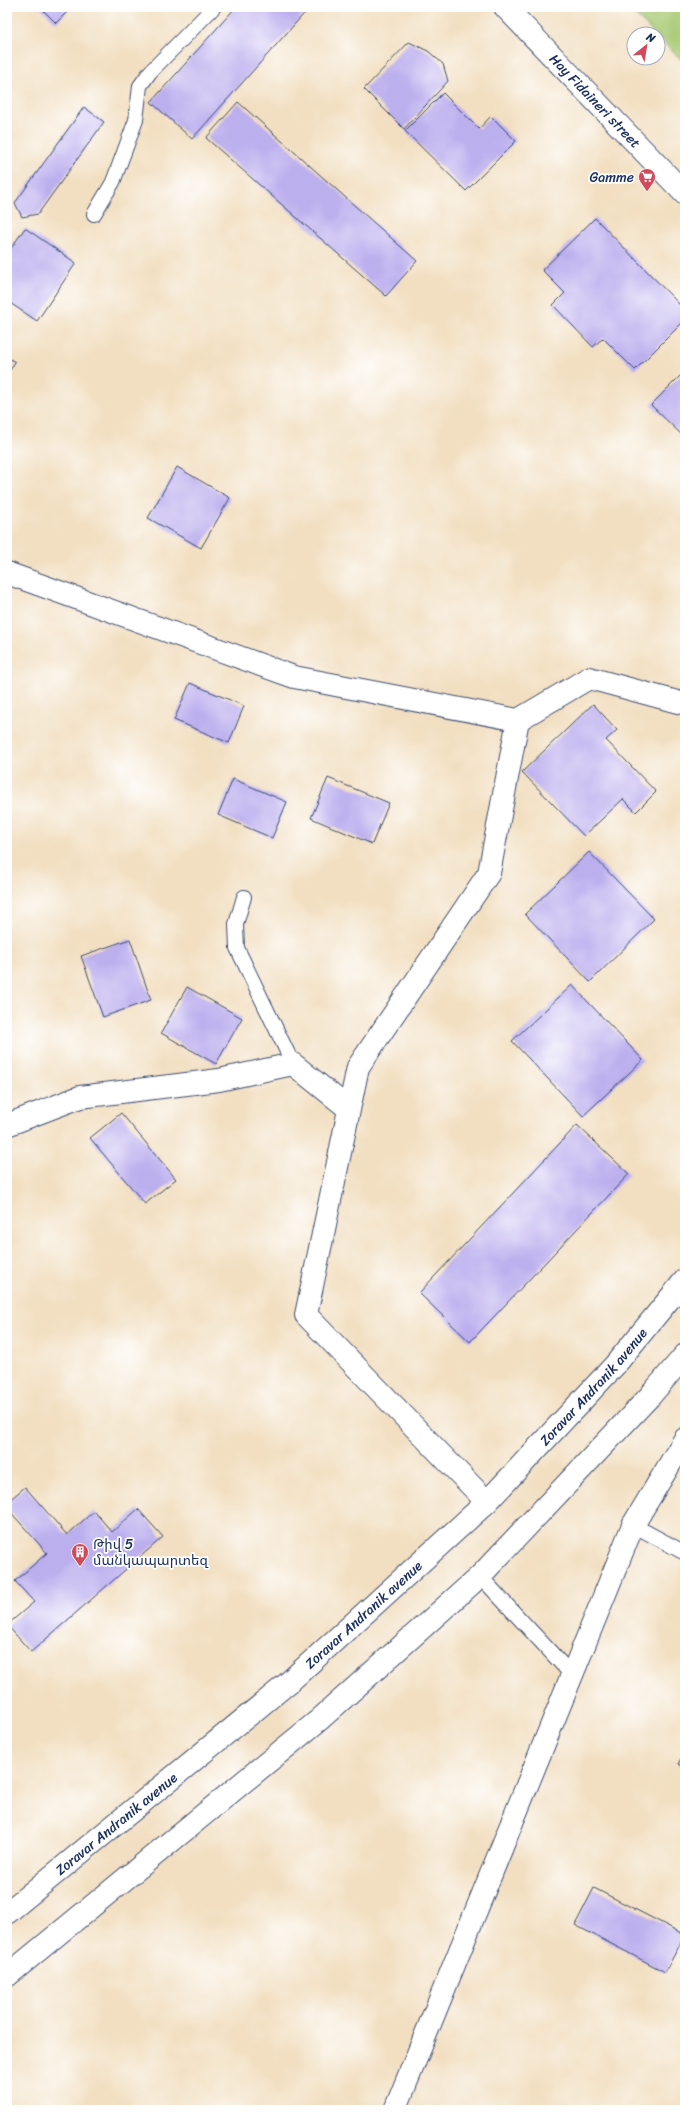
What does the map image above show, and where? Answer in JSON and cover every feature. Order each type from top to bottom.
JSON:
[{"type":"street","name":"Hay Fidaineri street","points":[[505,7],[685,194]]},
{"type":"street","points":[[7,573],[294,677],[518,720],[589,678],[685,704]]},
{"type":"street","points":[[487,1502],[306,1315],[358,1067],[489,873],[518,720]]},
{"type":"street","points":[[7,1125],[80,1097],[219,1080],[293,1064],[349,1109]]},
{"type":"street","name":"Zoravar Andranik avenue","points":[[7,1913],[288,1683],[487,1502],[615,1365],[685,1280]]},
{"type":"street","points":[[7,1976],[319,1720],[480,1576],[650,1396],[685,1355]]},
{"type":"street","points":[[395,2110],[633,1525],[685,1439]]},
{"type":"lane","points":[[94,214],[114,182],[136,120],[140,86],[150,72],[214,7]]},
{"type":"lane","points":[[244,897],[236,924],[237,948],[293,1064]]},
{"type":"lane","points":[[633,1525],[685,1553]]},
{"type":"lane","points":[[480,1576],[572,1675]]},
{"type":"green space","points":[[627,7],[685,7],[685,63],[666,45],[666,26],[647,26]]},
{"type":"building","points":[[40,7],[72,7],[56,23]]},
{"type":"building","points":[[236,7],[310,7],[192,139],[151,102]]},
{"type":"building","points":[[409,42],[428,51],[443,64],[448,81],[404,129],[364,89]]},
{"type":"building","points":[[443,93],[479,129],[491,116],[516,141],[466,191],[405,131]]},
{"type":"building","points":[[238,102],[417,261],[386,296],[206,138]]},
{"type":"building","points":[[84,107],[104,122],[38,214],[22,217],[15,203]]},
{"type":"building","points":[[595,218],[685,310],[685,320],[635,370],[603,338],[593,347],[553,305],[565,293],[542,270]]},
{"type":"building","points":[[25,228],[76,263],[37,321],[7,301],[7,254]]},
{"type":"building","points":[[7,357],[15,362],[7,375]]},
{"type":"building","points":[[685,371],[685,438],[651,405]]},
{"type":"building","points":[[177,467],[230,498],[201,548],[148,518]]},
{"type":"building","points":[[190,683],[244,706],[229,743],[174,720]]},
{"type":"building","points":[[593,704],[617,730],[606,740],[656,792],[636,812],[623,799],[584,836],[522,772]]},
{"type":"building","points":[[328,778],[389,803],[372,844],[311,818]]},
{"type":"building","points":[[233,779],[287,802],[272,838],[218,815]]},
{"type":"building","points":[[589,852],[654,919],[590,982],[525,914]]},
{"type":"building","points":[[130,939],[151,1000],[103,1017],[81,956]]},
{"type":"building","points":[[572,985],[643,1060],[583,1116],[512,1041]]},
{"type":"building","points":[[187,987],[242,1018],[216,1064],[161,1033]]},
{"type":"building","points":[[121,1113],[176,1179],[145,1204],[90,1138]]},
{"type":"building","points":[[577,1125],[629,1174],[470,1342],[419,1293]]},
{"type":"building","name":"Թիվ 5 մանկապարտեզ","points":[[25,1487],[67,1535],[94,1511],[112,1532],[138,1509],[163,1537],[31,1652],[7,1625],[34,1602],[15,1581],[47,1553],[7,1508],[7,1502]]},
{"type":"building","points":[[685,1751],[685,1768],[678,1764]]},
{"type":"building","points":[[594,1888],[685,1935],[665,1972],[575,1925]]},
{"type":"place","name":"Gamme","points":[[647,192]]},
{"type":"place","name":"Թիվ 5 մանկապարտեզ","points":[[80,1567]]}]
